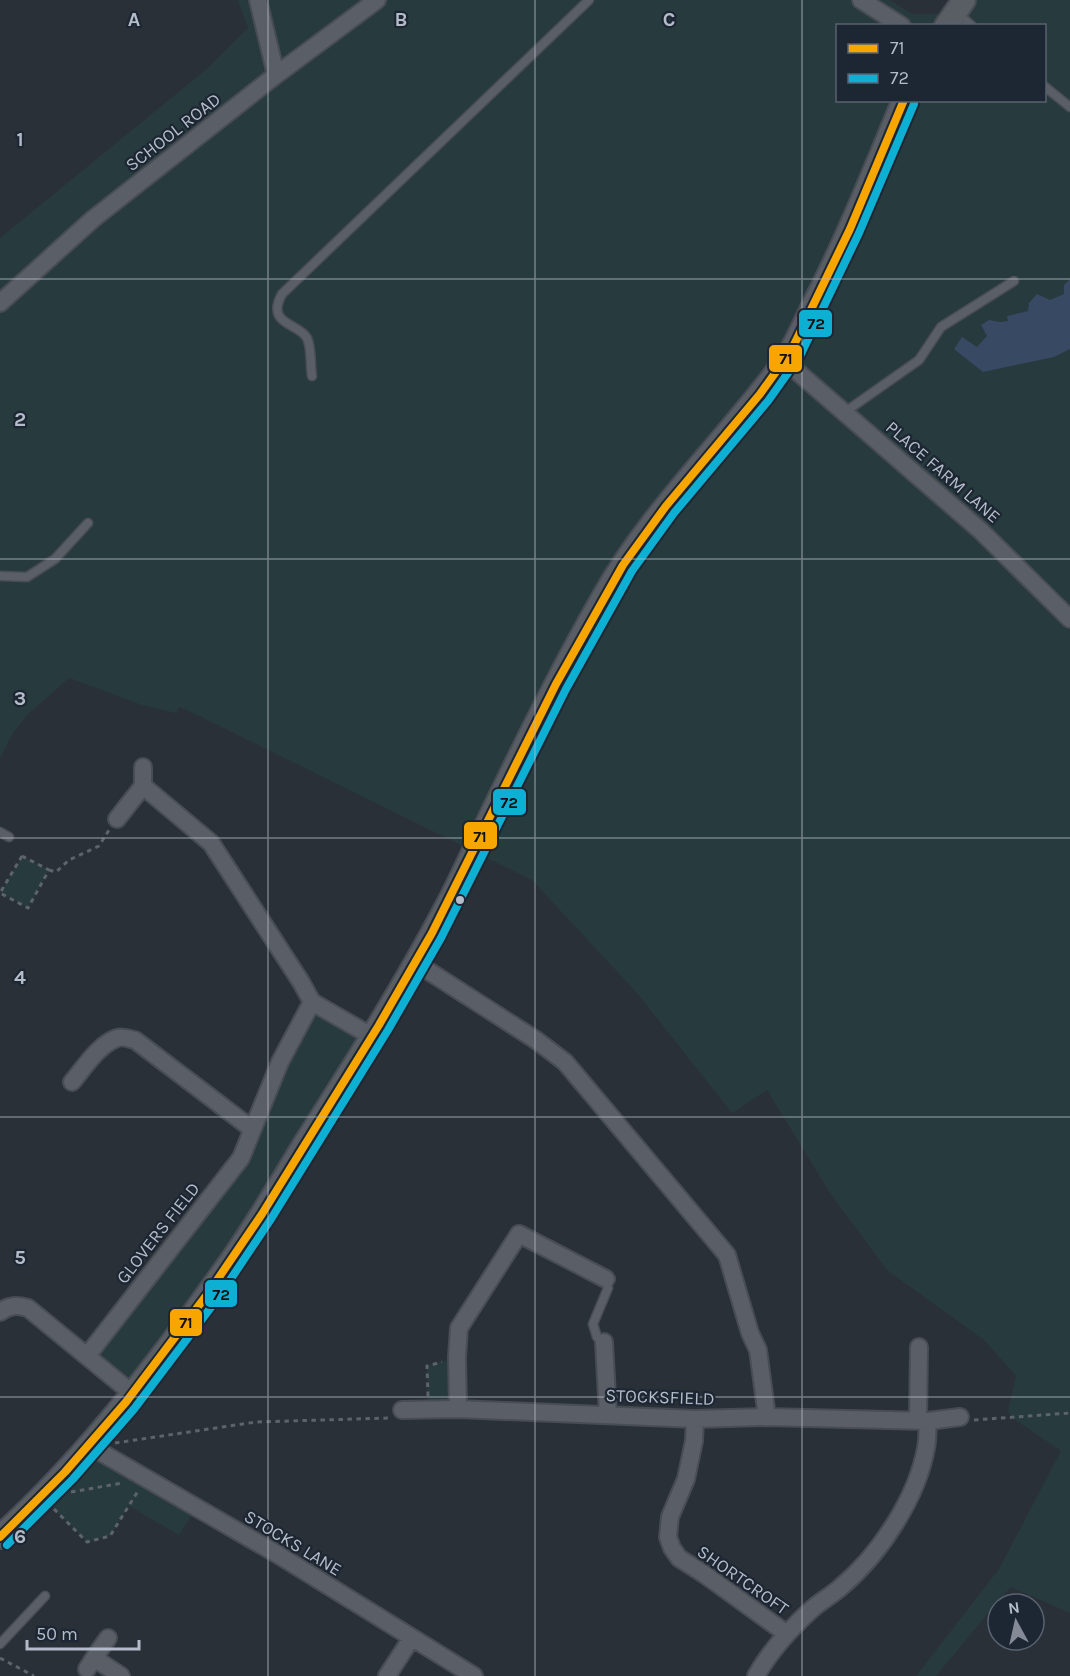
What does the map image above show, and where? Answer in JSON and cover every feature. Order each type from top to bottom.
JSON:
[{"type":"street","points":[[258,0],[276,75]]},
{"type":"street","points":[[861,0],[899,24]]},
{"type":"street","name":"SCHOOL ROAD","points":[[0,303],[93,219],[373,1]]},
{"type":"street","points":[[0,1537],[90,1446],[133,1394],[237,1253],[373,1037],[452,898],[541,715],[604,595],[631,552],[663,509],[785,361],[864,201],[903,102]]},
{"type":"street","name":"PLACE FARM LANE","points":[[785,361],[981,531],[1070,620]]},
{"type":"street","points":[[117,819],[143,786],[143,767]]},
{"type":"street","points":[[143,786],[211,843],[312,1002],[373,1037]]},
{"type":"street","points":[[416,963],[536,1040],[566,1062],[727,1255],[750,1333],[758,1350],[767,1417]]},
{"type":"street","name":"GLOVERS FIELD","points":[[87,1356],[241,1158],[280,1062],[312,1002]]},
{"type":"street","points":[[72,1082],[98,1051],[116,1038],[135,1040],[252,1129]]},
{"type":"street","points":[[458,1409],[459,1328],[519,1234],[606,1279]]},
{"type":"street","points":[[0,1312],[6,1307],[17,1305],[27,1308],[133,1394]]},
{"type":"street","points":[[604,1342],[608,1414]]},
{"type":"street","points":[[919,1347],[922,1420]]},
{"type":"street","name":"STOCKSFIELD","points":[[402,1410],[458,1409],[695,1419],[767,1417],[922,1420],[960,1417]]},
{"type":"street","name":"SHORTCROFT","points":[[695,1419],[694,1441],[686,1479],[670,1517],[668,1537],[672,1548],[679,1558],[787,1634]]},
{"type":"street","name":"SHORTCROFT","points":[[756,1676],[787,1634],[842,1586],[869,1558],[894,1526],[920,1472],[927,1446],[922,1420]]},
{"type":"street","name":"STOCKS LANE","points":[[90,1446],[277,1554],[474,1676]]},
{"type":"street","points":[[108,1638],[91,1663],[121,1676]]},
{"type":"street","points":[[387,1676],[411,1639]]},
{"type":"lane","points":[[312,376],[308,339],[300,331],[285,323],[279,312],[279,300],[282,294],[589,0]]},
{"type":"lane","points":[[1046,88],[1070,107]]},
{"type":"lane","points":[[845,412],[920,360],[941,327],[1014,281]]},
{"type":"lane","points":[[0,576],[27,577],[55,559],[87,523]]},
{"type":"lane","points":[[0,832],[9,837]]},
{"type":"lane","points":[[604,1342],[597,1338],[593,1324],[608,1288],[606,1279]]},
{"type":"lane","points":[[0,1644],[45,1596]]},
{"type":"path","points":[[49,870],[28,908],[0,893],[22,856],[56,872],[69,860],[99,846],[117,819]]},
{"type":"path","points":[[428,1409],[428,1366],[457,1357]]},
{"type":"path","points":[[90,1446],[256,1422],[398,1418],[402,1410]]},
{"type":"path","points":[[960,1417],[961,1421],[1070,1413]]},
{"type":"path","points":[[42,1497],[87,1542],[110,1536],[146,1479]]},
{"type":"path","points":[[42,1497],[146,1479]]},
{"type":"path","points":[[0,1658],[34,1676]]},
{"type":"green space","points":[[238,0],[890,0],[912,14],[939,14],[948,0],[1070,0],[1070,1613],[1046,1602],[1046,1592],[1022,1592],[1011,1587],[1007,1592],[986,1592],[986,1616],[936,1676],[916,1676],[999,1569],[1061,1451],[1011,1417],[1008,1411],[1016,1376],[984,1340],[887,1270],[830,1193],[767,1090],[732,1113],[637,993],[532,880],[187,710],[179,707],[176,713],[142,705],[69,678],[27,715],[13,733],[0,758],[0,238],[208,68],[248,28]]},
{"type":"green space","points":[[22,856],[49,870],[28,908],[0,893]]},
{"type":"green space","points":[[312,1002],[373,1037],[133,1394],[87,1356],[219,1186]]},
{"type":"green space","points":[[457,1357],[458,1409],[428,1409],[427,1366]]},
{"type":"green space","points":[[90,1446],[196,1508],[179,1535],[129,1506],[110,1536],[87,1542],[42,1497]]},
{"type":"water","points":[[1070,279],[1070,349],[1054,357],[983,372],[954,349],[962,337],[977,347],[987,336],[981,325],[989,320],[1008,321],[1007,316],[1028,311],[1029,303],[1037,294],[1050,300],[1064,294],[1064,285]]},
{"type":"transit line","name":"71","points":[[0,1537],[65,1472],[126,1402],[209,1292],[262,1214],[379,1025],[432,933],[556,684],[623,565],[666,506],[760,394],[791,351],[850,229],[903,102]]},
{"type":"transit line","name":"72","points":[[7,1545],[73,1479],[134,1409],[218,1298],[271,1219],[388,1030],[441,938],[566,689],[632,571],[674,513],[768,401],[800,356],[859,233],[914,104]]}]
